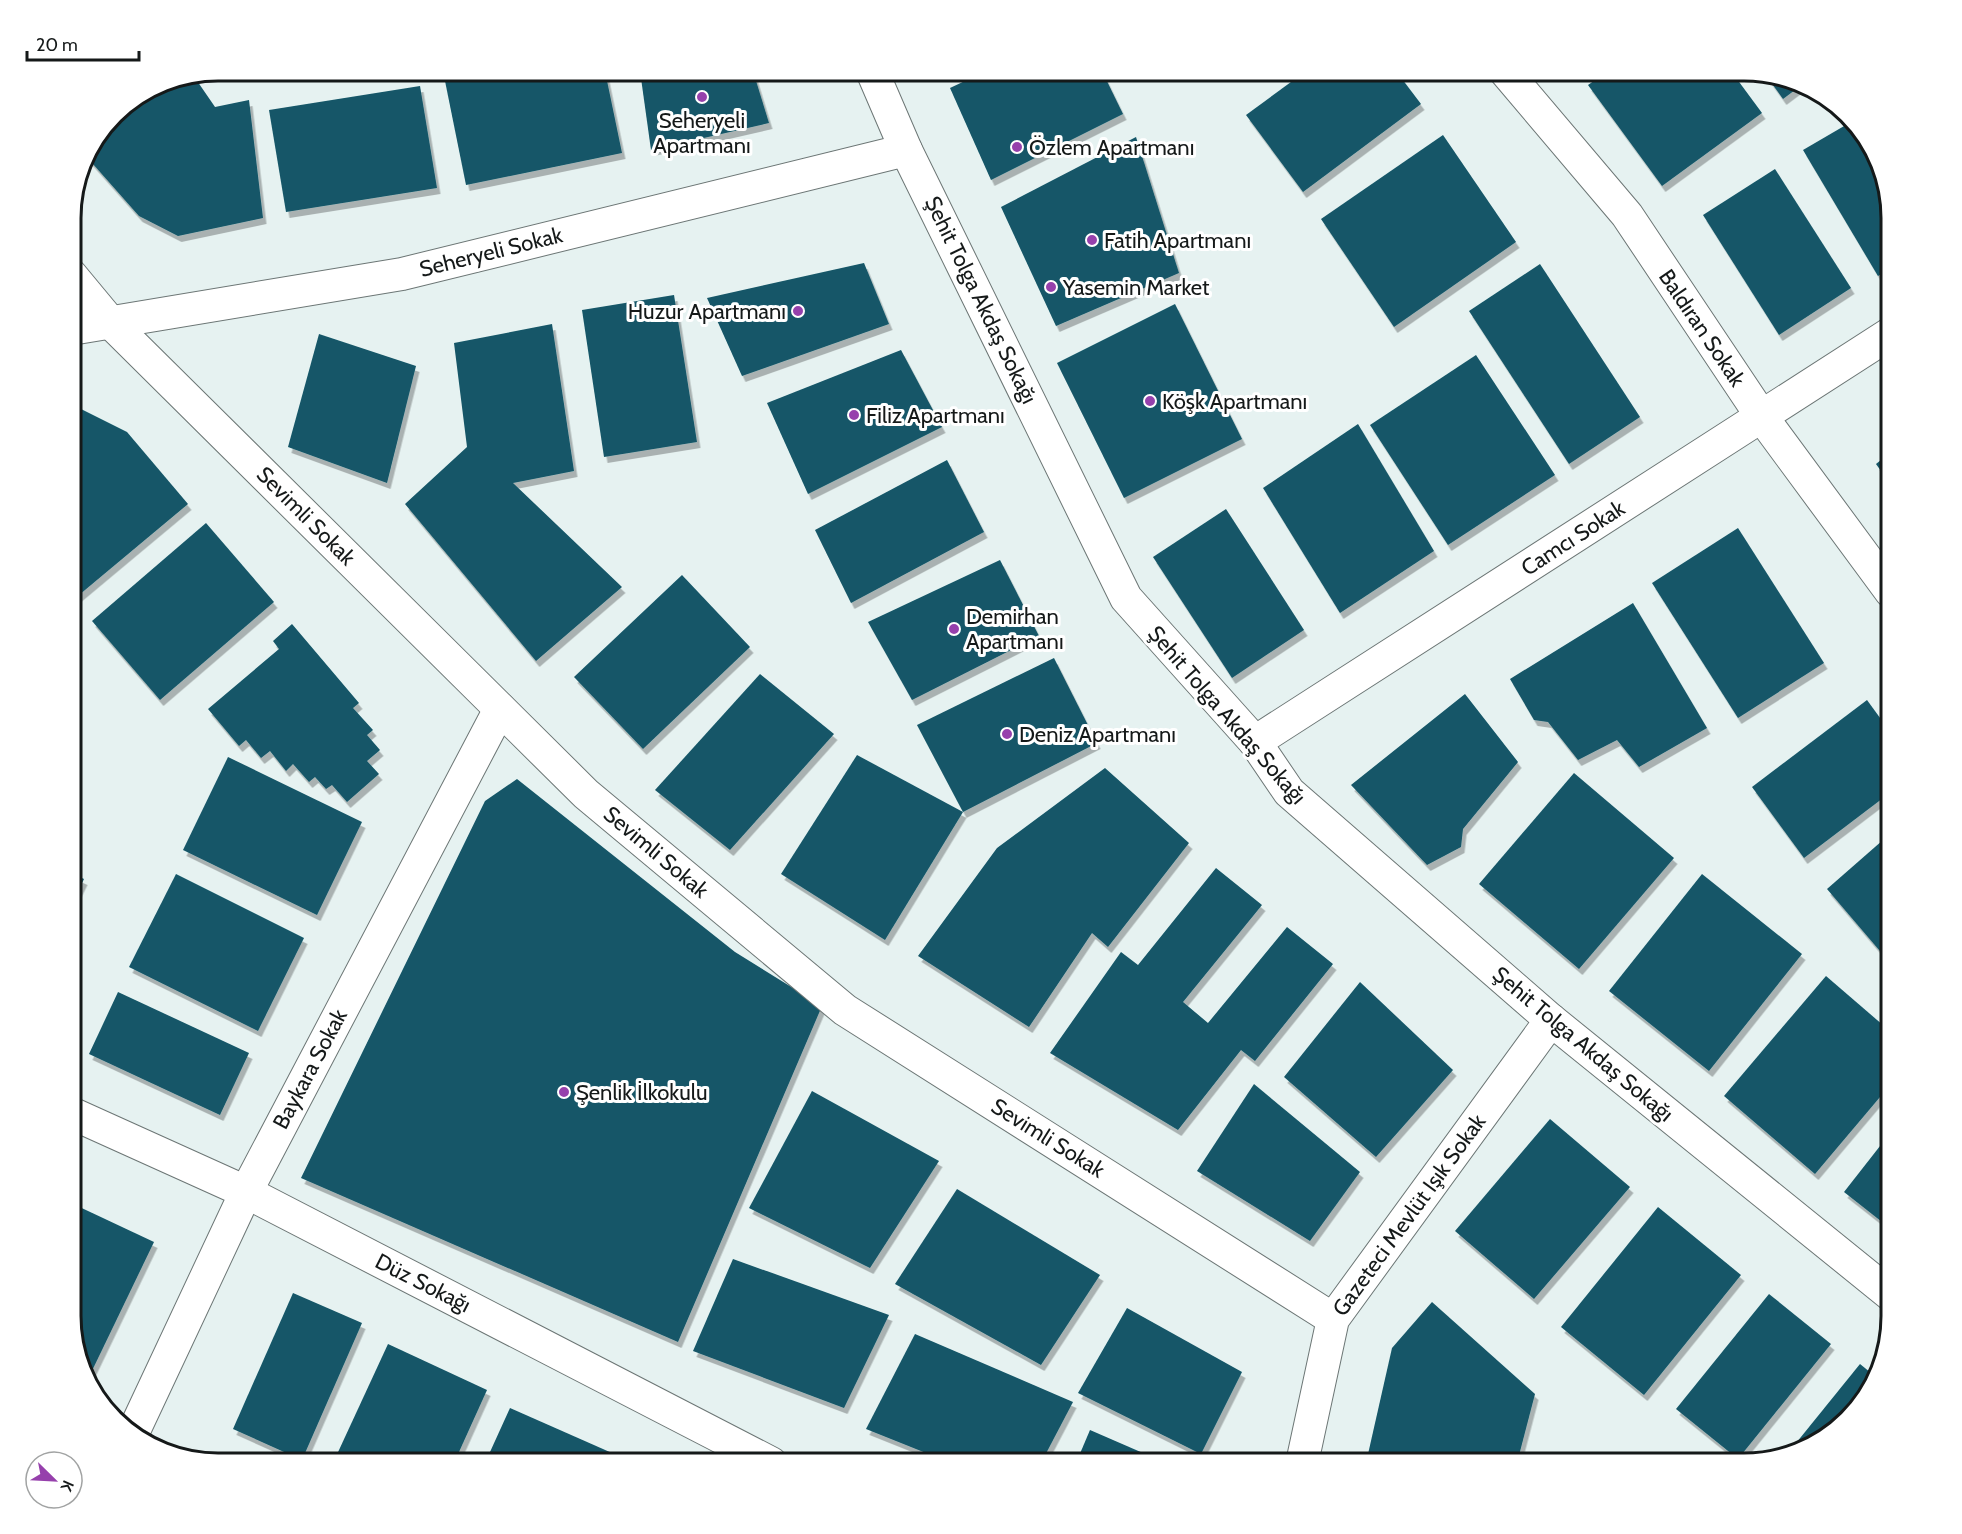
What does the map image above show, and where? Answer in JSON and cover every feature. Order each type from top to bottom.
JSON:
[{"type":"street","name":"Şehit Tolga Akdaş Sokağı","points":[[878,81],[906,150],[1126,598],[1255,742],[1289,792],[1551,1020],[1881,1286]]},
{"type":"street","name":"Baldıran Sokak","points":[[1514,81],[1627,215],[1762,417],[1881,577]]},
{"type":"street","name":"Seheryeli Sokak","points":[[81,326],[402,274],[906,150]]},
{"type":"street","name":"Sevimli Sokak","points":[[81,287],[110,322],[585,794],[845,1010],[1333,1319]]},
{"type":"street","name":"Camcı Sokak","points":[[1255,742],[1881,340]]},
{"type":"street","name":"Baykara Sokak","points":[[136,1426],[246,1192],[501,709]]},
{"type":"street","name":"Gazeteci Mevlüt Işık Sokak","points":[[1304,1453],[1333,1319],[1551,1020]]},
{"type":"street","name":"Düz Sokağı","points":[[81,1118],[246,1192],[750,1453]]},
{"type":"building","points":[[445,81],[607,81],[622,153],[466,185]]},
{"type":"building","name":"Seheryeli Apartmanı","points":[[641,81],[756,81],[769,123],[651,150]]},
{"type":"building","name":"Özlem Apartmanı","points":[[965,81],[1107,81],[1123,114],[991,180],[950,88]]},
{"type":"building","points":[[1292,81],[1404,81],[1421,104],[1303,192],[1246,115]]},
{"type":"building","points":[[1594,81],[1738,81],[1762,113],[1662,186],[1588,85]]},
{"type":"building","points":[[198,83],[215,107],[249,100],[263,218],[178,236],[139,216],[92,163],[115,128],[135,109],[150,99],[166,91],[191,84]]},
{"type":"building","points":[[1772,84],[1794,91],[1783,99]]},
{"type":"building","points":[[420,86],[437,188],[286,212],[269,110]]},
{"type":"building","points":[[1845,126],[1858,142],[1874,174],[1881,209],[1881,274],[1878,276],[1803,150]]},
{"type":"building","points":[[1443,135],[1516,242],[1394,327],[1321,219]]},
{"type":"building","name":"Fatih Apartmanı","points":[[1136,137],[1179,273],[1056,326],[1001,207]]},
{"type":"building","points":[[1775,169],[1851,288],[1779,335],[1703,215]]},
{"type":"building","name":"Huzur Apartmanı","points":[[864,263],[889,324],[742,376],[707,298]]},
{"type":"building","points":[[1540,264],[1640,417],[1569,464],[1469,311]]},
{"type":"building","points":[[674,295],[697,442],[604,457],[582,310]]},
{"type":"building","name":"Köşk Apartmanı","points":[[1175,304],[1242,439],[1124,498],[1057,363]]},
{"type":"building","points":[[552,324],[574,471],[513,483],[622,587],[536,661],[405,504],[467,447],[454,343]]},
{"type":"building","points":[[319,334],[416,366],[387,483],[288,447]]},
{"type":"building","name":"Filiz Apartmanı","points":[[901,350],[942,427],[808,494],[767,403]]},
{"type":"building","points":[[1476,355],[1555,475],[1448,545],[1370,425]]},
{"type":"building","points":[[81,409],[127,432],[188,504],[81,593]]},
{"type":"building","points":[[1358,424],[1434,551],[1340,613],[1263,488]]},
{"type":"building","points":[[947,460],[984,532],[851,603],[815,530]]},
{"type":"building","points":[[1881,460],[1881,471],[1876,464]]},
{"type":"building","points":[[1226,509],[1304,630],[1232,678],[1153,557]]},
{"type":"building","points":[[206,523],[274,602],[160,700],[92,621]]},
{"type":"building","points":[[1738,528],[1824,663],[1738,718],[1652,583]]},
{"type":"building","name":"Demirhan Apartmanı","points":[[1000,560],[1039,636],[912,700],[868,622]]},
{"type":"building","points":[[682,575],[750,647],[643,749],[574,677]]},
{"type":"building","points":[[1633,603],[1707,728],[1639,767],[1617,740],[1578,760],[1548,722],[1534,720],[1510,679]]},
{"type":"building","points":[[292,624],[359,703],[353,708],[373,730],[367,735],[380,750],[367,761],[379,774],[347,802],[332,785],[326,789],[315,777],[309,782],[293,764],[286,771],[270,751],[261,758],[246,740],[239,746],[208,709],[279,649],[273,641]]},
{"type":"building","name":"Deniz Apartmanı","points":[[1054,658],[1097,743],[963,812],[917,725]]},
{"type":"building","points":[[760,674],[834,734],[730,850],[655,790]]},
{"type":"building","points":[[1465,694],[1518,762],[1463,829],[1461,847],[1427,865],[1351,785]]},
{"type":"building","points":[[1867,700],[1881,719],[1881,800],[1804,858],[1752,787]]},
{"type":"building","points":[[857,755],[963,812],[885,940],[781,874]]},
{"type":"building","points":[[228,757],[362,822],[317,915],[183,850]]},
{"type":"building","points":[[1105,768],[1189,843],[1108,947],[1092,933],[1029,1027],[918,956],[997,848]]},
{"type":"building","points":[[1574,773],[1674,858],[1579,969],[1479,884]]},
{"type":"building","name":"Şenlik İlkokulu","points":[[517,779],[735,952],[822,1006],[678,1342],[301,1178],[485,801]]},
{"type":"building","points":[[1881,842],[1881,952],[1827,889]]},
{"type":"building","points":[[1216,868],[1262,905],[1183,1002],[1208,1023],[1287,927],[1333,964],[1255,1061],[1241,1050],[1178,1130],[1050,1053],[1121,952],[1138,965]]},
{"type":"building","points":[[176,874],[304,938],[258,1031],[129,967]]},
{"type":"building","points":[[1702,874],[1802,954],[1709,1071],[1609,991]]},
{"type":"building","points":[[1826,976],[1881,1023],[1881,1096],[1815,1174],[1724,1096]]},
{"type":"building","points":[[1360,982],[1453,1070],[1376,1157],[1284,1077]]},
{"type":"building","points":[[118,992],[249,1053],[220,1115],[89,1054]]},
{"type":"building","points":[[1254,1084],[1360,1172],[1310,1241],[1197,1171]]},
{"type":"building","points":[[812,1091],[939,1161],[870,1268],[749,1208]]},
{"type":"building","points":[[1550,1119],[1630,1187],[1534,1299],[1455,1231]]},
{"type":"building","points":[[1881,1145],[1881,1221],[1844,1192]]},
{"type":"building","points":[[957,1189],[1100,1275],[1041,1365],[895,1284]]},
{"type":"building","points":[[1658,1207],[1741,1275],[1644,1395],[1561,1327]]},
{"type":"building","points":[[81,1208],[154,1242],[92,1370],[81,1325]]},
{"type":"building","points":[[733,1259],[889,1315],[844,1408],[693,1351]]},
{"type":"building","points":[[293,1293],[362,1323],[305,1453],[286,1453],[233,1429]]},
{"type":"building","points":[[1769,1294],[1831,1344],[1743,1453],[1731,1453],[1676,1409]]},
{"type":"building","points":[[1432,1302],[1535,1394],[1520,1453],[1368,1453],[1392,1348]]},
{"type":"building","points":[[1127,1308],[1242,1372],[1202,1453],[1078,1393]]},
{"type":"building","points":[[915,1334],[1073,1402],[1046,1453],[926,1453],[866,1429]]},
{"type":"building","points":[[388,1344],[487,1390],[459,1453],[338,1453]]},
{"type":"building","points":[[1860,1364],[1869,1372],[1853,1399],[1841,1413],[1812,1435],[1797,1442]]},
{"type":"building","points":[[510,1408],[612,1453],[490,1453]]},
{"type":"building","points":[[1090,1430],[1143,1453],[1080,1453]]},
{"type":"place","name":"Seheryeli Apartmanı","points":[[702,97]]},
{"type":"place","name":"Özlem Apartmanı","points":[[1017,147]]},
{"type":"place","name":"Fatih Apartmanı","points":[[1092,240]]},
{"type":"place","name":"Yasemin Market","points":[[1051,287]]},
{"type":"place","name":"Huzur Apartmanı","points":[[798,311]]},
{"type":"place","name":"Köşk Apartmanı","points":[[1150,401]]},
{"type":"place","name":"Filiz Apartmanı","points":[[854,415]]},
{"type":"place","name":"Demirhan Apartmanı","points":[[954,629]]},
{"type":"place","name":"Deniz Apartmanı","points":[[1007,734]]},
{"type":"place","name":"Şenlik İlkokulu","points":[[564,1092]]}]
